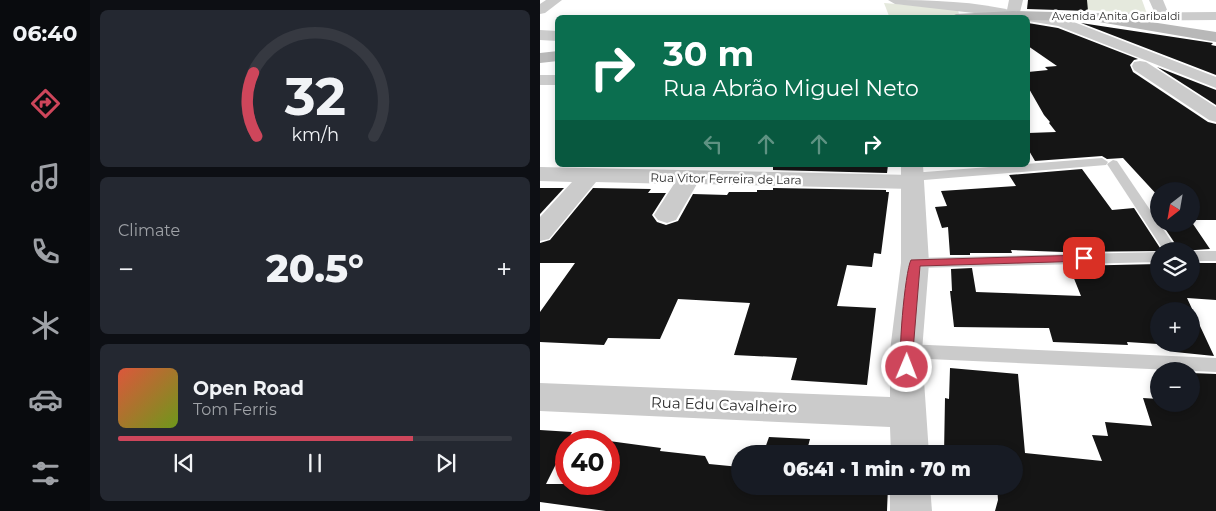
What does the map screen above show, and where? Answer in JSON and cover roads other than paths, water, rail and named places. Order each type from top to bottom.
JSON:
[{"type":"main road","points":[[960,14],[1013,15]]},
{"type":"main road","points":[[1089,25],[1162,23],[1216,37]]},
{"type":"main road","points":[[540,58],[555,56]]},
{"type":"street","points":[[540,10],[555,0]]},
{"type":"street","points":[[895,0],[960,14]]},
{"type":"street","points":[[1013,15],[1016,0]]},
{"type":"street","points":[[1156,0],[1162,23]]},
{"type":"street","name":"Avenida Anita Garibaldi","points":[[1162,23],[1216,16]]},
{"type":"street","points":[[1030,18],[1089,25],[1216,83]]},
{"type":"street","points":[[1089,25],[1216,116]]},
{"type":"street","points":[[540,35],[555,36]]},
{"type":"street","points":[[540,80],[555,80]]},
{"type":"street","name":"Rua Vitor Ferreira de Lara","points":[[540,174],[591,174],[689,179],[912,175]]},
{"type":"street","points":[[540,233],[591,174]]},
{"type":"street","points":[[910,445],[906,351],[915,263],[912,175]]},
{"type":"street","points":[[667,215],[689,179]]},
{"type":"street","name":"Rua Edu Cavalheiro","points":[[540,398],[909,413]]},
{"type":"street","points":[[910,495],[911,511]]},
{"type":"lane","points":[[912,175],[1108,163],[1165,242]]},
{"type":"lane","points":[[1200,256],[1216,256]]},
{"type":"lane","points":[[915,263],[1150,257]]},
{"type":"lane","points":[[906,351],[1216,365]]}]
